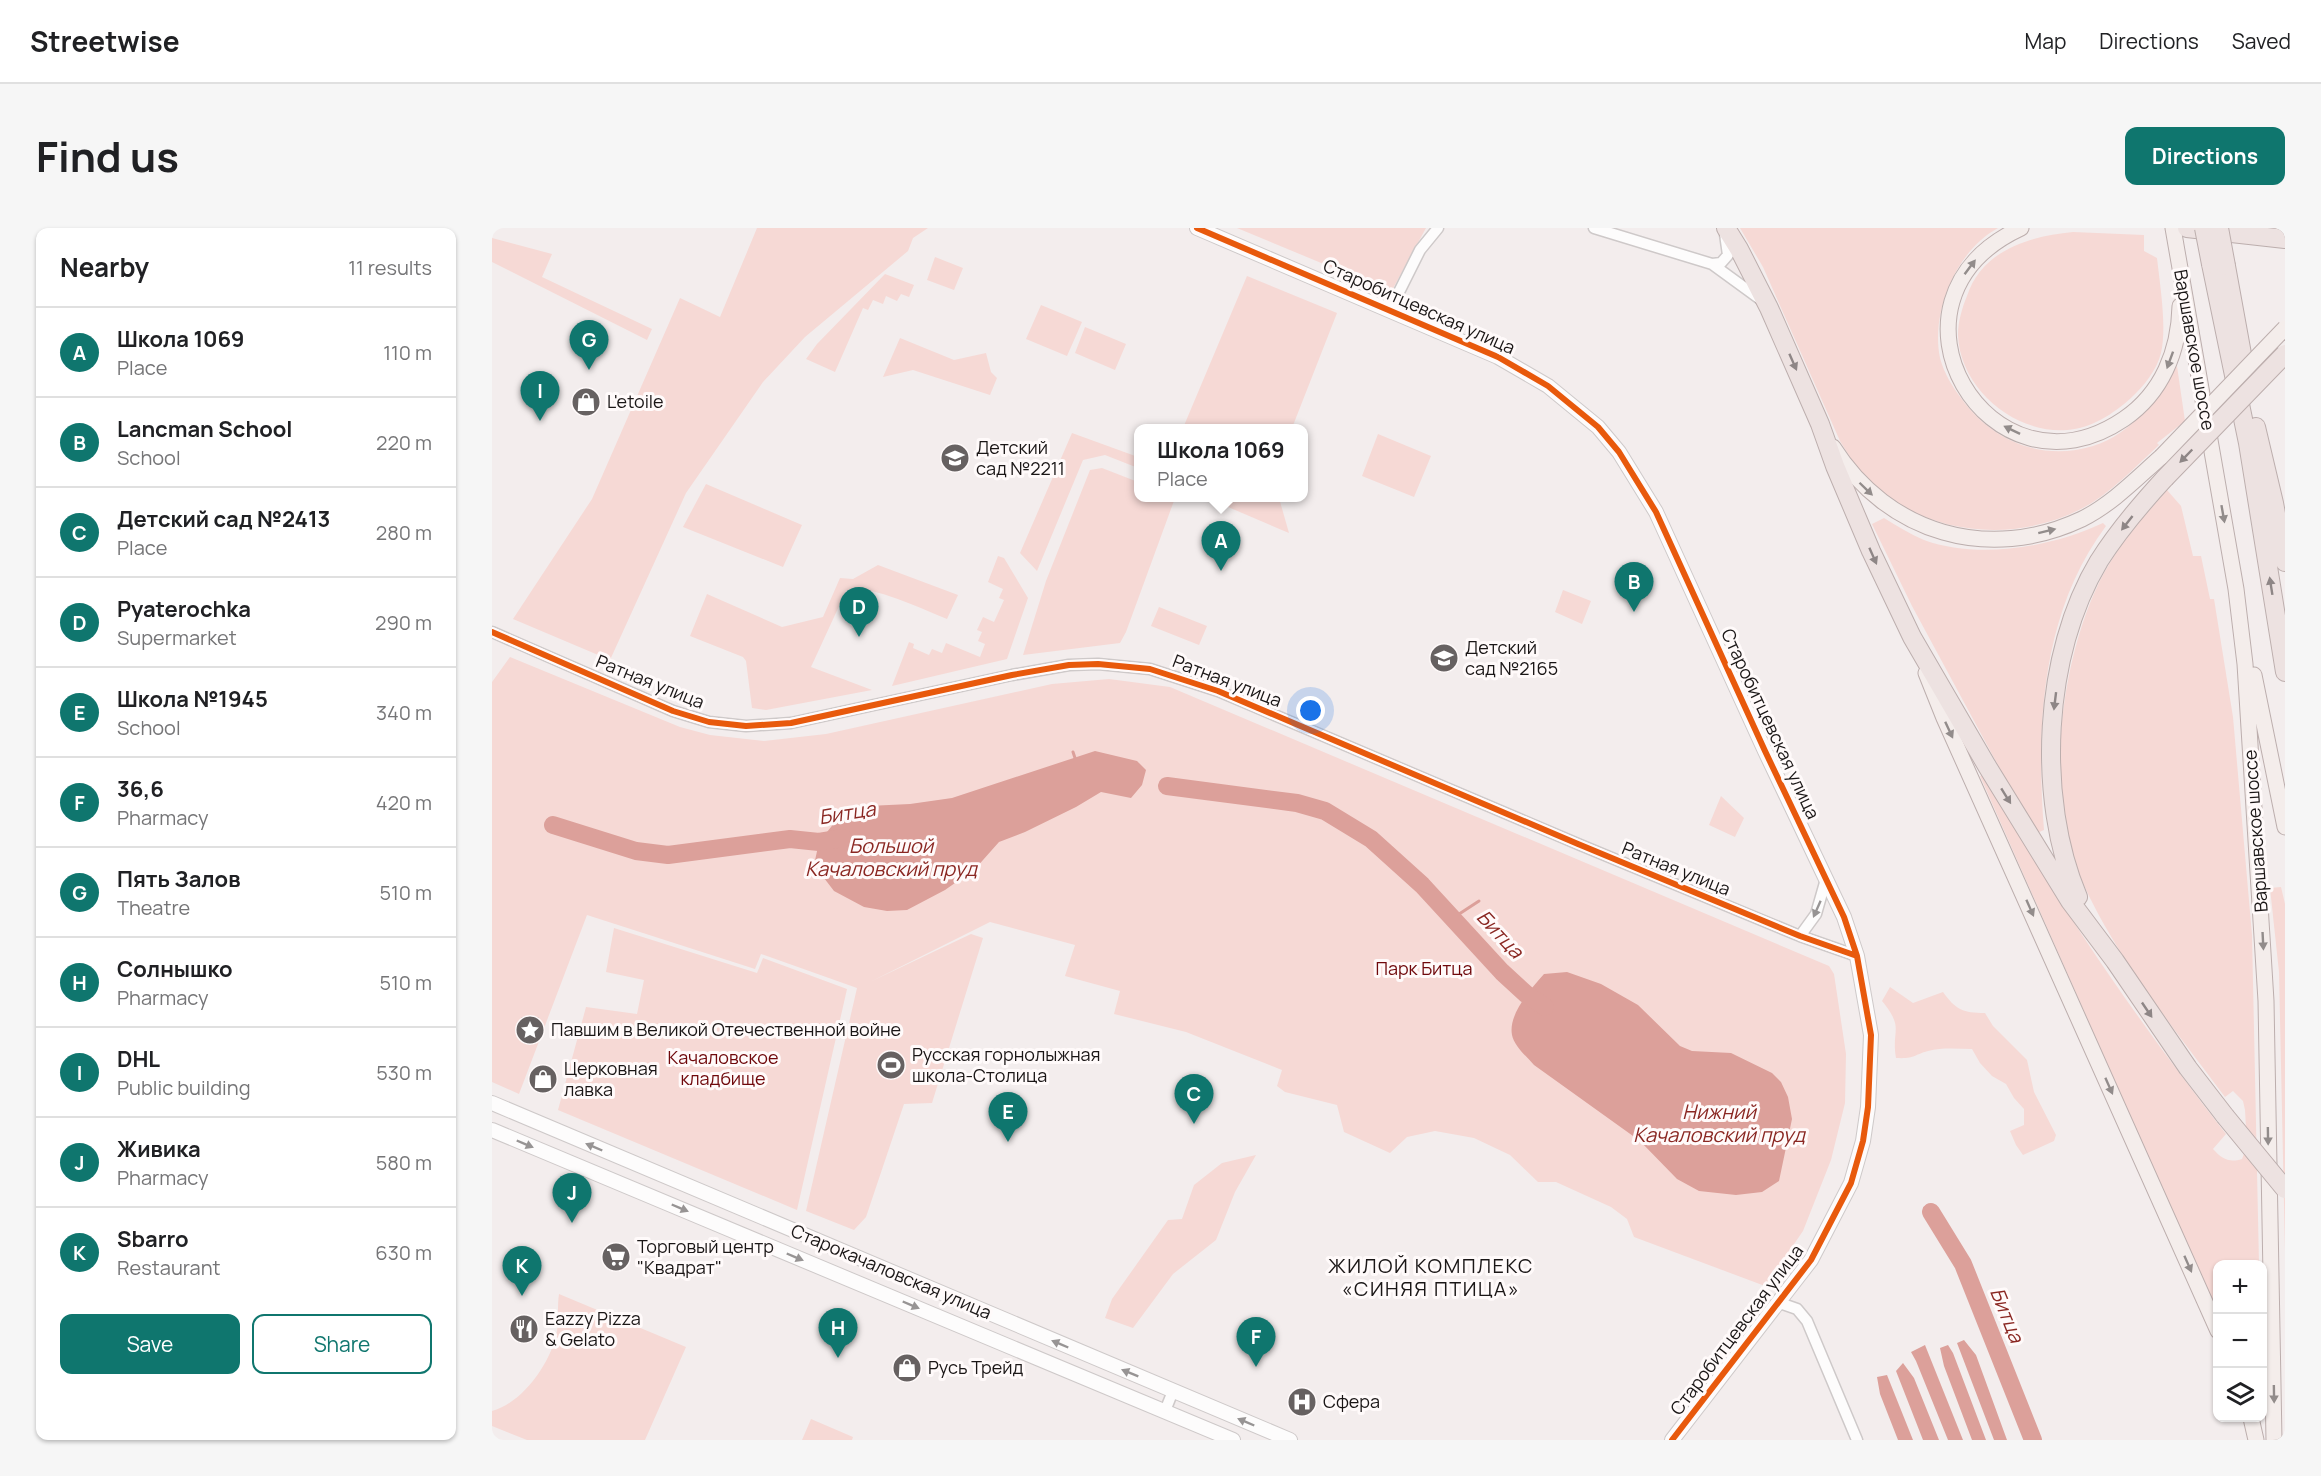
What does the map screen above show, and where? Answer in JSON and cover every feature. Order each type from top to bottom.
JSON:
[{"type":"highway","points":[[1725,228],[1751,271],[1769,308],[1820,424],[1834,466],[1866,541],[1912,637],[1987,766],[2070,900],[2115,961],[2181,1059],[2285,1189]]},
{"type":"highway","points":[[2187,228],[2285,239]]},
{"type":"highway","name":"Варшавское шоссе","points":[[2204,228],[2218,265],[2284,669]]},
{"type":"highway","points":[[2219,228],[2218,265],[2274,503],[2285,562]]},
{"type":"highway","points":[[2115,961],[2078,897],[2062,853],[2052,777],[2054,712],[2063,657],[2088,583],[2112,542],[2165,478],[2285,354]]},
{"type":"main road","points":[[2021,228],[1986,249],[1961,279],[1953,299],[1948,337],[1950,356],[1964,388],[1990,417],[2008,430],[2027,437],[2048,441],[2071,441],[2092,436],[2112,427],[2144,402],[2168,368],[2175,347],[2180,322],[2179,261]]},
{"type":"main road","name":"Варшавское шоссе","points":[[2173,228],[2236,589],[2246,684],[2263,934],[2274,1440]]},
{"type":"main road","points":[[1820,424],[1857,480],[1888,507],[1928,528],[1971,537],[1996,538],[2041,533],[2083,518],[2121,494],[2161,457],[2285,328]]},
{"type":"main road","points":[[2236,589],[2285,827]]},
{"type":"main road","points":[[1912,637],[1944,718],[2213,1322]]},
{"type":"main road","points":[[2252,1422],[2256,1440]]},
{"type":"street","name":"Старобитцевская улица","points":[[1197,228],[1524,370],[1574,405],[1598,427],[1619,452],[1656,512],[1844,917],[1857,956],[1871,1035],[1868,1107],[1863,1141],[1851,1183],[1835,1218],[1811,1260],[1672,1440]]},
{"type":"street","points":[[1390,310],[1420,250],[1438,228]]},
{"type":"street","points":[[1594,228],[1712,264],[1749,290],[1769,308]]},
{"type":"street","points":[[1712,264],[1721,263],[1728,255],[1725,228]]},
{"type":"street","name":"Ратная улица","points":[[492,632],[674,711],[709,722],[746,726],[791,723],[1051,668],[1098,664],[1150,669],[1218,691],[1800,936],[1857,956]]},
{"type":"street","points":[[1800,936],[1816,914],[1826,879]]},
{"type":"street","name":"Старокачаловская улица","points":[[492,1103],[1290,1440]]},
{"type":"street","name":"Старокачаловская улица","points":[[492,1130],[1233,1440]]},
{"type":"street","points":[[1777,1302],[1797,1309],[1807,1321],[1857,1440]]},
{"type":"street","points":[[1164,1411],[1173,1391]]},
{"type":"green space","points":[[757,228],[928,228],[913,238],[908,251],[805,337],[763,382],[686,493],[610,660],[513,619],[592,499],[680,298],[720,317]]},
{"type":"green space","points":[[1237,228],[1426,228],[1391,292]]},
{"type":"green space","points":[[1740,228],[1998,228],[1975,245],[1958,268],[1946,294],[1939,321],[1938,340],[1942,364],[1954,389],[1973,413],[2002,436],[2036,449],[2074,450],[2093,446],[2120,433],[2142,414],[2161,391],[2177,366],[2185,421],[2157,443],[2159,445],[2102,496],[2081,509],[2055,520],[2027,527],[1999,530],[1943,523],[1917,514],[1892,500],[1870,482],[1843,447],[1763,267]]},
{"type":"green space","points":[[2073,232],[2144,235],[2144,251],[2157,258],[2163,343],[2159,359],[2149,378],[2136,394],[2117,409],[2102,419],[2076,429],[2047,429],[2010,416],[1980,390],[1961,355],[1959,325],[1963,305],[1974,280],[1996,257],[2010,248],[2040,237]]},
{"type":"green space","points":[[492,238],[552,254],[542,277],[652,329],[647,340],[492,262]]},
{"type":"green space","points":[[935,257],[963,268],[954,290],[927,280]]},
{"type":"green space","points":[[885,274],[914,285],[909,297],[901,294],[897,301],[886,296],[883,304],[873,300],[868,310],[863,308],[835,372],[806,359],[817,344]]},
{"type":"green space","points":[[1247,276],[1337,313],[1294,424],[1185,424]]},
{"type":"green space","points":[[1041,305],[1082,322],[1067,356],[1026,339]]},
{"type":"green space","points":[[1085,327],[1126,344],[1115,370],[1075,353]]},
{"type":"green space","points":[[900,338],[954,360],[986,353],[991,372],[997,378],[990,395],[913,370],[883,377]]},
{"type":"green space","points":[[1072,433],[1134,456],[1134,466],[1105,455],[1083,460],[1037,571],[1020,553]]},
{"type":"green space","points":[[1378,434],[1431,456],[1414,497],[1362,476]]},
{"type":"green space","points":[[1102,468],[1134,480],[1134,502],[1174,502],[1120,643],[1023,655],[1046,581],[1090,470]]},
{"type":"green space","points":[[706,484],[802,525],[783,567],[683,527]]},
{"type":"green space","points":[[2167,490],[2181,506],[2193,556],[2201,556],[2210,599],[2214,599],[2233,717],[2252,935],[2259,1260],[2213,1260],[2213,1303],[1980,776],[1984,774],[2039,867],[2098,958],[2160,1047],[2226,1134],[2213,1149],[2226,1159],[2233,1161],[2242,1159],[2247,1146],[2243,1101],[2233,1091],[2225,1097],[2124,958],[2090,898],[2077,869],[2067,836],[2061,799],[2062,719],[2077,640],[2089,605],[2104,573],[2141,520]]},
{"type":"green space","points":[[1216,502],[1280,502],[1289,533]]},
{"type":"green space","points":[[1884,518],[1924,540],[1945,546],[1991,550],[2038,544],[2061,539],[2103,523],[2106,526],[2084,560],[2068,596],[2056,633],[2048,672],[2041,751],[2044,830],[2037,833],[2020,806],[1912,606],[1872,524]]},
{"type":"green space","points":[[998,556],[1004,558],[1028,598],[1007,659],[892,686],[909,642],[914,644],[913,648],[929,655],[932,649],[942,653],[946,643],[980,657],[985,644],[978,641],[982,632],[977,630],[983,617],[994,622],[1004,600],[999,598],[1003,589],[988,582]]},
{"type":"green space","points":[[878,565],[958,595],[947,619],[881,593],[855,589],[846,591],[811,667],[872,690],[766,710],[752,708],[746,661],[743,657],[690,636],[707,594],[782,627],[823,617],[840,578],[853,579]]},
{"type":"green space","points":[[1563,590],[1591,601],[1582,624],[1555,612]]},
{"type":"green space","points":[[1159,607],[1207,626],[1199,645],[1151,626]]},
{"type":"green space","name":"Парк Битца","points":[[510,657],[680,727],[710,735],[764,741],[826,734],[1052,684],[1109,679],[1170,687],[1829,966],[1834,974],[1846,1054],[1845,1103],[1831,1160],[1803,1231],[1765,1286],[1634,1237],[1627,1219],[1611,1207],[1556,1182],[1538,1182],[1510,1155],[1474,1138],[1435,1131],[1407,1137],[1390,1153],[1344,1132],[1337,1105],[1285,1092],[1277,1086],[1282,1070],[1186,1032],[1114,1014],[1120,991],[1065,976],[1075,945],[990,922],[872,981],[971,934],[983,938],[932,1103],[904,1104],[866,1217],[854,1230],[806,1211],[857,988],[761,954],[755,969],[587,915],[519,1094],[492,1082],[492,682]]},
{"type":"green space","points":[[1721,796],[1744,818],[1735,837],[1709,825]]},
{"type":"green space","points":[[2281,887],[2285,904],[2285,1251],[2279,972],[2270,888]]},
{"type":"green space","name":"Качаловское кладбище","points":[[614,928],[757,973],[763,958],[847,989],[797,1210],[558,1110],[586,1007],[637,1014],[644,980],[606,972]]},
{"type":"green space","points":[[1890,987],[1913,1003],[1943,992],[1952,1003],[1961,1009],[1985,1013],[1993,1026],[2027,1060],[2034,1092],[2056,1135],[2054,1141],[2023,1155],[2010,1131],[2024,1125],[2024,1109],[2006,1084],[1992,1076],[1980,1063],[1972,1049],[1939,1049],[1911,1057],[1896,1058],[1895,1024],[1882,1001]]},
{"type":"green space","points":[[1256,1155],[1235,1192],[1216,1240],[1173,1274],[1133,1328],[1105,1318],[1112,1299],[1168,1220],[1182,1219],[1194,1185],[1222,1163]]},
{"type":"green space","points":[[559,1294],[686,1347],[645,1440],[527,1440],[492,1426],[492,1411],[515,1399],[525,1390],[549,1355],[557,1331]]},
{"type":"green space","points":[[811,1419],[853,1437],[852,1440],[802,1440]]},
{"type":"water","name":"Большой Качаловский пруд","points":[[1095,751],[1137,761],[1146,770],[1142,785],[1131,798],[1101,792],[1025,832],[999,842],[975,869],[945,890],[907,910],[887,911],[864,907],[834,891],[814,865],[819,842],[847,807],[910,804],[952,798]]},
{"type":"water","name":"Нижний Качаловский пруд","points":[[1567,972],[1601,984],[1638,1005],[1680,1046],[1692,1051],[1731,1053],[1772,1073],[1781,1082],[1788,1097],[1792,1119],[1779,1181],[1762,1192],[1736,1195],[1699,1191],[1677,1179],[1640,1141],[1534,1065],[1513,1039],[1513,1019],[1522,1002],[1544,974]]},
{"type":"water","points":[[1964,1340],[1976,1355],[2007,1440],[1994,1440],[1957,1343]]},
{"type":"water","points":[[1925,1345],[1963,1440],[1948,1440],[1911,1352]]},
{"type":"water","points":[[1948,1345],[1986,1440],[1972,1440],[1944,1366],[1940,1348]]},
{"type":"water","points":[[1903,1363],[1914,1378],[1939,1440],[1923,1440],[1896,1371]]},
{"type":"water","points":[[1887,1375],[1913,1440],[1898,1440],[1880,1394],[1877,1377]]},
{"type":"waterway","points":[[1073,752],[1075,758]]},
{"type":"waterway","name":"Битца","points":[[1167,786],[1297,803],[1325,811],[1371,839],[1422,885],[1502,972],[1526,994],[1545,1007]]},
{"type":"waterway","name":"Битца","points":[[553,825],[636,851],[668,855],[790,839],[819,842],[843,838]]},
{"type":"waterway","points":[[1453,918],[1479,901]]},
{"type":"waterway","name":"Битца","points":[[1931,1212],[1963,1264],[2033,1440]]},
{"type":"cycle path","points":[[1197,228],[1498,357],[1548,386],[1598,427],[1619,452],[1656,512],[1844,917],[1857,956],[1871,1035],[1868,1107],[1863,1141],[1851,1183],[1811,1260],[1672,1440]]},
{"type":"cycle path","points":[[492,632],[673,711],[709,722],[746,726],[791,723],[1012,675],[1069,665],[1098,664],[1150,669],[1218,691],[1578,844],[1800,936],[1857,956]]},
{"type":"place","name":"Пять Залов","points":[[589,370]]},
{"type":"place","name":"L'etoile","points":[[586,402]]},
{"type":"place","name":"DHL","points":[[540,421]]},
{"type":"place","name":"Детский сад №2211","points":[[955,458]]},
{"type":"place","name":"Школа 1069","points":[[1221,571]]},
{"type":"place","name":"Lancman School","points":[[1634,612]]},
{"type":"place","name":"Pyaterochka","points":[[859,637]]},
{"type":"place","name":"Детский сад №2165","points":[[1444,658]]},
{"type":"place","name":"Павшим в Великой Отечественной войне","points":[[530,1030]]},
{"type":"place","name":"Русская горнолыжная школа-Столица","points":[[891,1065]]},
{"type":"place","name":"Церковная лавка","points":[[543,1079]]},
{"type":"place","name":"Детский сад №2413","points":[[1194,1124]]},
{"type":"place","name":"Школа №1945","points":[[1008,1142]]},
{"type":"place","name":"Живика","points":[[572,1223]]},
{"type":"place","name":"Торговый центр \"Квадрат\"","points":[[616,1257]]},
{"type":"place","name":"Sbarro","points":[[522,1296]]},
{"type":"place","name":"Eazzy Pizza & Gelato","points":[[524,1329]]},
{"type":"place","name":"Солнышко","points":[[838,1358]]},
{"type":"place","name":"36,6","points":[[1256,1367]]},
{"type":"place","name":"Русь Трейд","points":[[907,1368]]},
{"type":"place","name":"Сфера","points":[[1302,1402]]},
{"type":"district","name":"ЖИЛОЙ КОМПЛЕКС «СИНЯЯ ПТИЦА»","points":[[1431,1278]]}]
